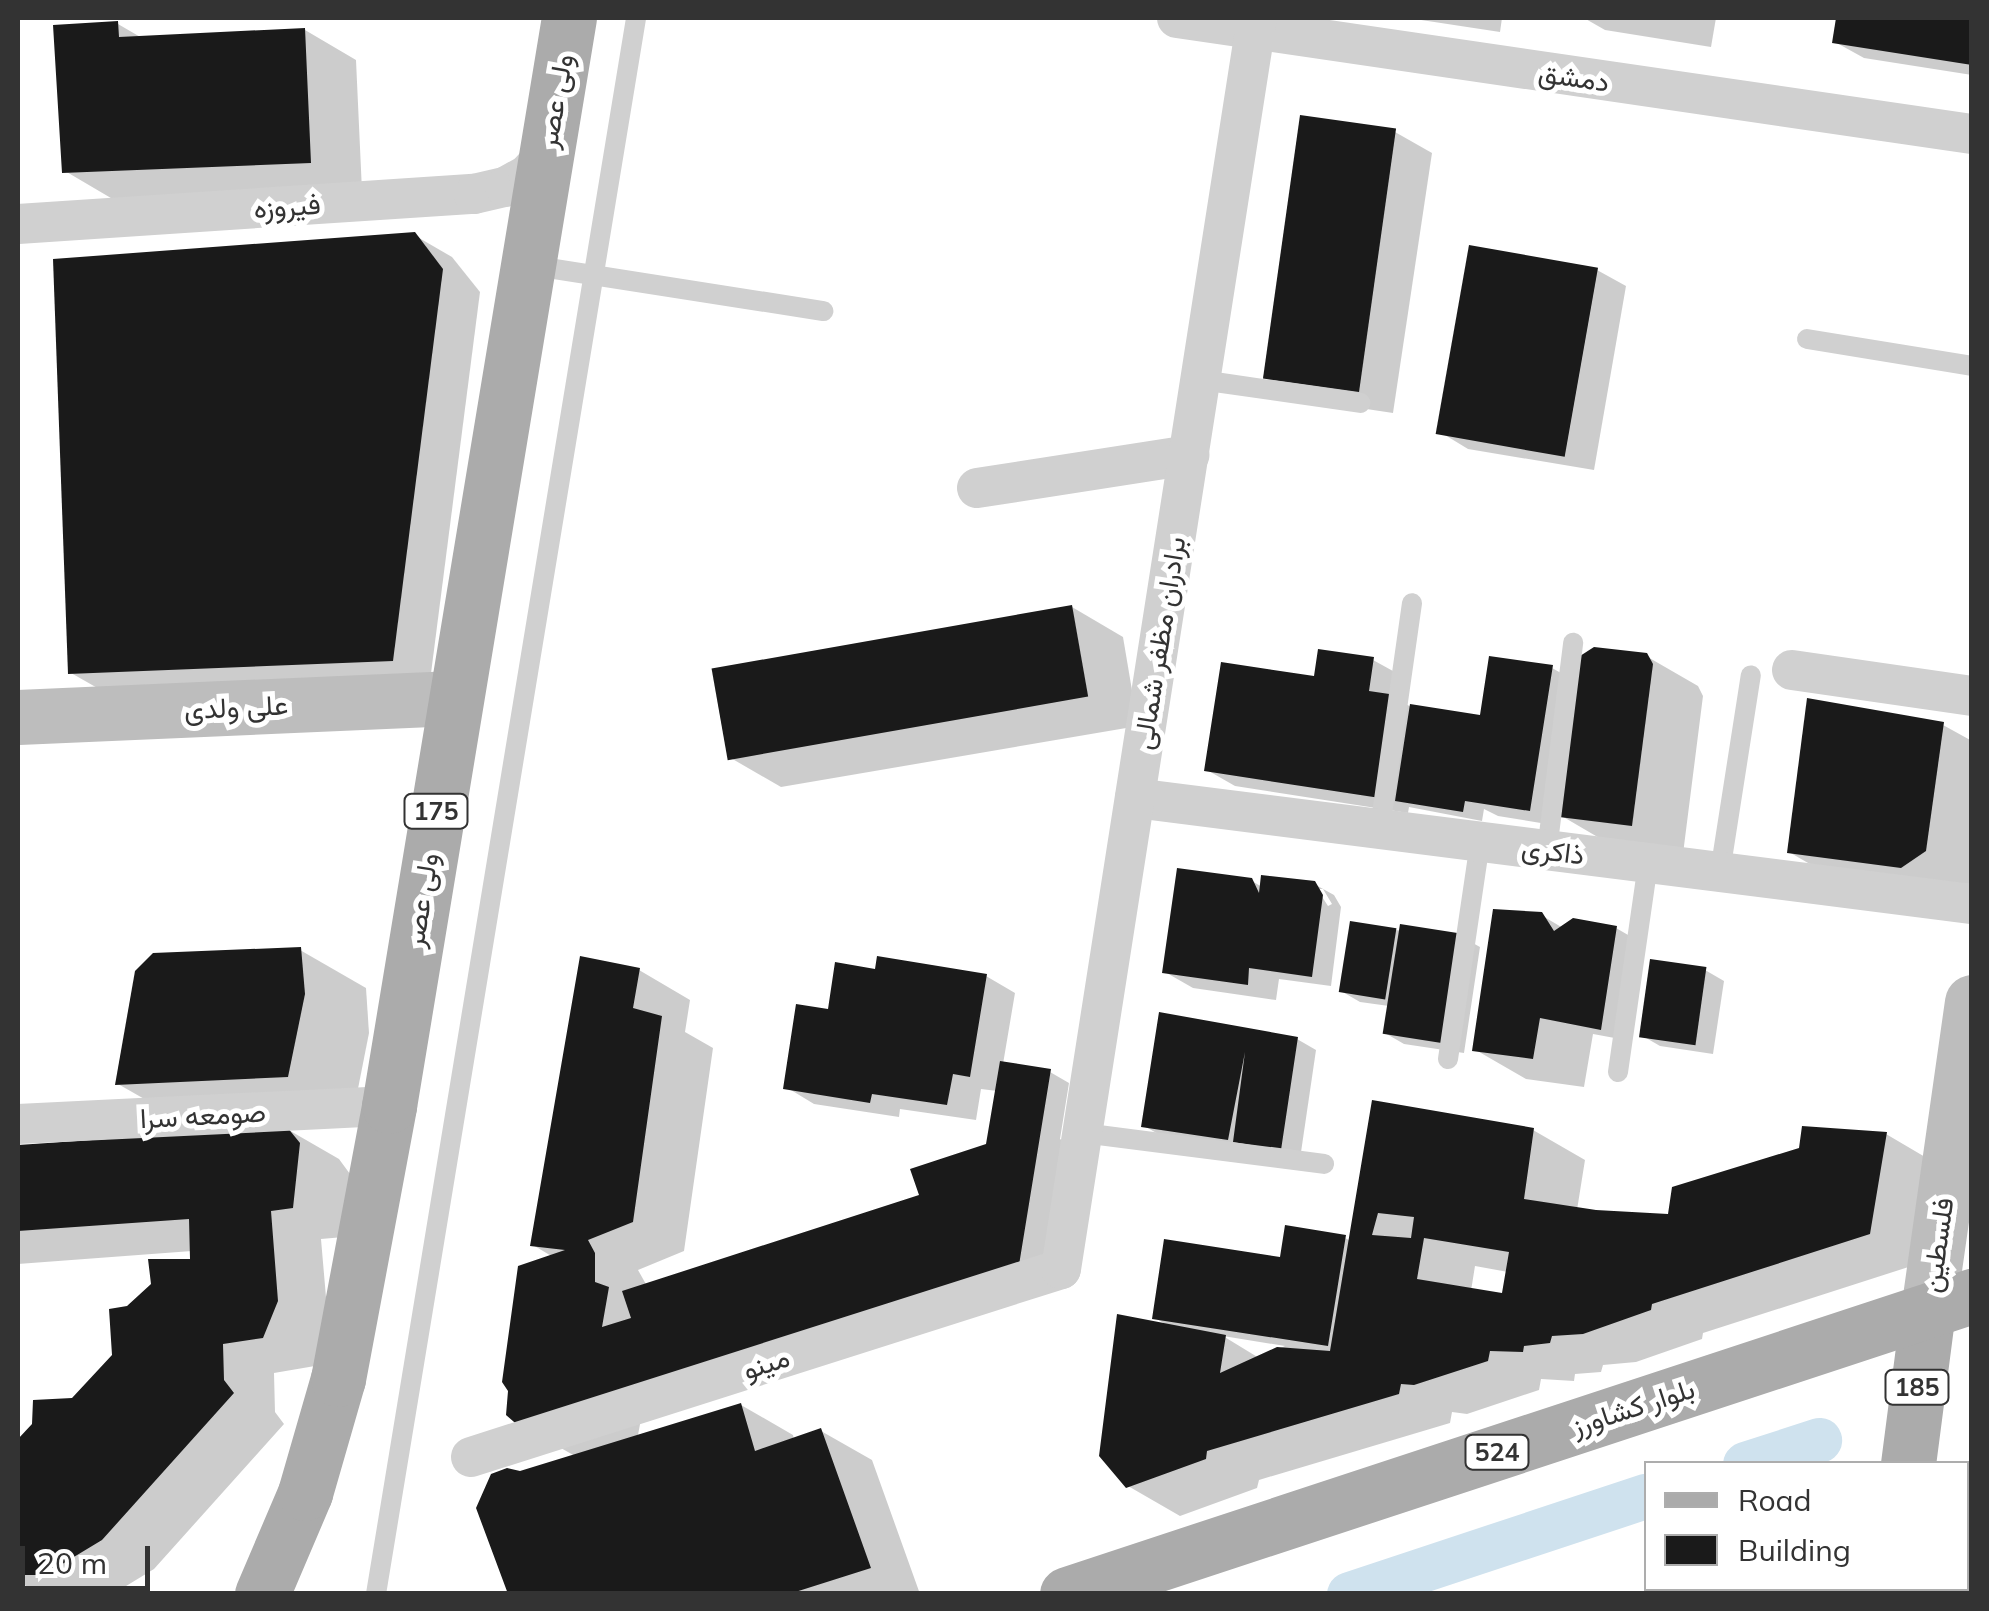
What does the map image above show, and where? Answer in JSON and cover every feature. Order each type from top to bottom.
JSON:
[{"type":"main road","name":"ولی عصر","points":[[262,1594],[305,1493],[330,1414],[388,1106],[569,18]]},
{"type":"main road","name":"185","points":[[1909,1461],[1950,1304]]},
{"type":"main road","name":"بلوار کشاورز","points":[[1067,1594],[1950,1304]]},
{"type":"street","name":"دمشق","points":[[1177,18],[1256,24],[1972,134]]},
{"type":"street","name":"برادران مظفر شمالی","points":[[1061,1270],[1256,24]]},
{"type":"street","name":"فیروزه","points":[[18,224],[474,194],[505,187],[528,174],[545,155]]},
{"type":"street","points":[[977,488],[1189,455]]},
{"type":"street","points":[[1792,670],[1972,696]]},
{"type":"street","name":"علی ولدی","points":[[18,717],[454,698]]},
{"type":"street","name":"ذاکری","points":[[1135,798],[1972,904]]},
{"type":"street","name":"فلسطین","points":[[1950,1304],[1972,1002]]},
{"type":"street","name":"صومعه سرا","points":[[18,1124],[388,1106]]},
{"type":"street","name":"مینو","points":[[471,1458],[1061,1270]]},
{"type":"lane","points":[[376,1594],[378,1555],[636,18]]},
{"type":"lane","points":[[527,264],[822,311]]},
{"type":"lane","points":[[1807,339],[1972,366]]},
{"type":"lane","points":[[1201,380],[1360,404]]},
{"type":"lane","points":[[1380,828],[1412,603]]},
{"type":"lane","points":[[1547,850],[1573,642]]},
{"type":"lane","points":[[1720,872],[1751,675]]},
{"type":"lane","points":[[1448,1059],[1480,842]]},
{"type":"lane","points":[[1618,1072],[1648,862]]},
{"type":"lane","points":[[1082,1133],[1324,1164]]},
{"type":"building","points":[[1836,18],[1972,18],[1972,65],[1832,43]]},
{"type":"building","points":[[118,21],[119,37],[305,28],[311,163],[62,173],[53,25]]},
{"type":"building","points":[[1300,115],[1396,128],[1359,392],[1263,378]]},
{"type":"building","points":[[415,232],[443,269],[393,661],[68,674],[53,259]]},
{"type":"building","points":[[1469,245],[1598,268],[1565,457],[1436,434]]},
{"type":"building","points":[[1072,605],[1088,697],[728,760],[712,669]]},
{"type":"building","points":[[1594,647],[1647,653],[1653,664],[1632,826],[1559,817],[1580,656]]},
{"type":"building","points":[[1318,649],[1374,657],[1369,691],[1396,695],[1380,798],[1204,771],[1221,662],[1314,676]]},
{"type":"building","points":[[1489,656],[1553,665],[1530,811],[1465,801],[1463,812],[1395,801],[1410,704],[1480,715]]},
{"type":"building","points":[[1807,698],[1944,722],[1926,851],[1901,868],[1787,853]]},
{"type":"building","points":[[1177,868],[1252,878],[1259,893],[1261,875],[1315,881],[1323,895],[1312,977],[1249,968],[1248,985],[1162,973]]},
{"type":"building","points":[[1493,909],[1542,912],[1554,931],[1573,918],[1617,926],[1601,1030],[1540,1018],[1533,1059],[1472,1051]]},
{"type":"building","points":[[1350,921],[1396,928],[1385,999],[1339,992]]},
{"type":"building","points":[[1400,924],[1462,934],[1445,1043],[1383,1034]]},
{"type":"building","points":[[301,947],[305,994],[288,1077],[115,1085],[135,971],[153,953]]},
{"type":"building","points":[[580,956],[640,968],[633,1008],[662,1016],[633,1222],[588,1240],[595,1253],[595,1282],[609,1287],[602,1327],[631,1318],[622,1291],[919,1195],[910,1169],[986,1144],[1000,1061],[1051,1069],[1019,1265],[521,1428],[506,1415],[508,1391],[502,1382],[518,1266],[565,1250],[530,1246]]},
{"type":"building","points":[[877,956],[987,974],[970,1077],[953,1074],[947,1105],[872,1094],[870,1103],[783,1089],[796,1004],[828,1009],[835,962],[875,969]]},
{"type":"building","points":[[1650,959],[1706,967],[1695,1045],[1639,1037]]},
{"type":"building","points":[[1159,1012],[1298,1037],[1281,1150],[1233,1142],[1245,1052],[1228,1140],[1141,1127]]},
{"type":"building","points":[[1372,1100],[1534,1128],[1524,1199],[1596,1210],[1668,1214],[1672,1187],[1799,1148],[1802,1126],[1887,1132],[1870,1234],[1652,1304],[1651,1310],[1583,1334],[1552,1336],[1550,1343],[1524,1346],[1523,1352],[1490,1351],[1488,1361],[1414,1385],[1401,1384],[1399,1394],[1207,1451],[1206,1459],[1126,1488],[1099,1456],[1117,1314],[1226,1335],[1220,1373],[1277,1347],[1330,1351]],"holes":[[[1378,1213],[1414,1217],[1411,1238],[1372,1235]],[[1424,1238],[1509,1252],[1502,1293],[1417,1279]]]},
{"type":"building","points":[[287,1127],[300,1143],[293,1208],[271,1211],[278,1301],[263,1338],[223,1344],[224,1380],[234,1393],[102,1540],[44,1575],[18,1575],[18,1439],[32,1424],[33,1400],[72,1398],[112,1355],[109,1309],[127,1306],[151,1284],[148,1259],[190,1259],[189,1219],[18,1231],[18,1145]]},
{"type":"building","points":[[1285,1225],[1346,1235],[1328,1346],[1152,1319],[1164,1239],[1280,1257]]},
{"type":"building","points":[[741,1403],[755,1451],[821,1428],[871,1568],[789,1594],[508,1594],[476,1508],[491,1474],[507,1468],[520,1471]]},
{"type":"waterway","points":[[1754,1461],[1819,1440]]},
{"type":"waterway","points":[[1349,1594],[1644,1497]]}]
